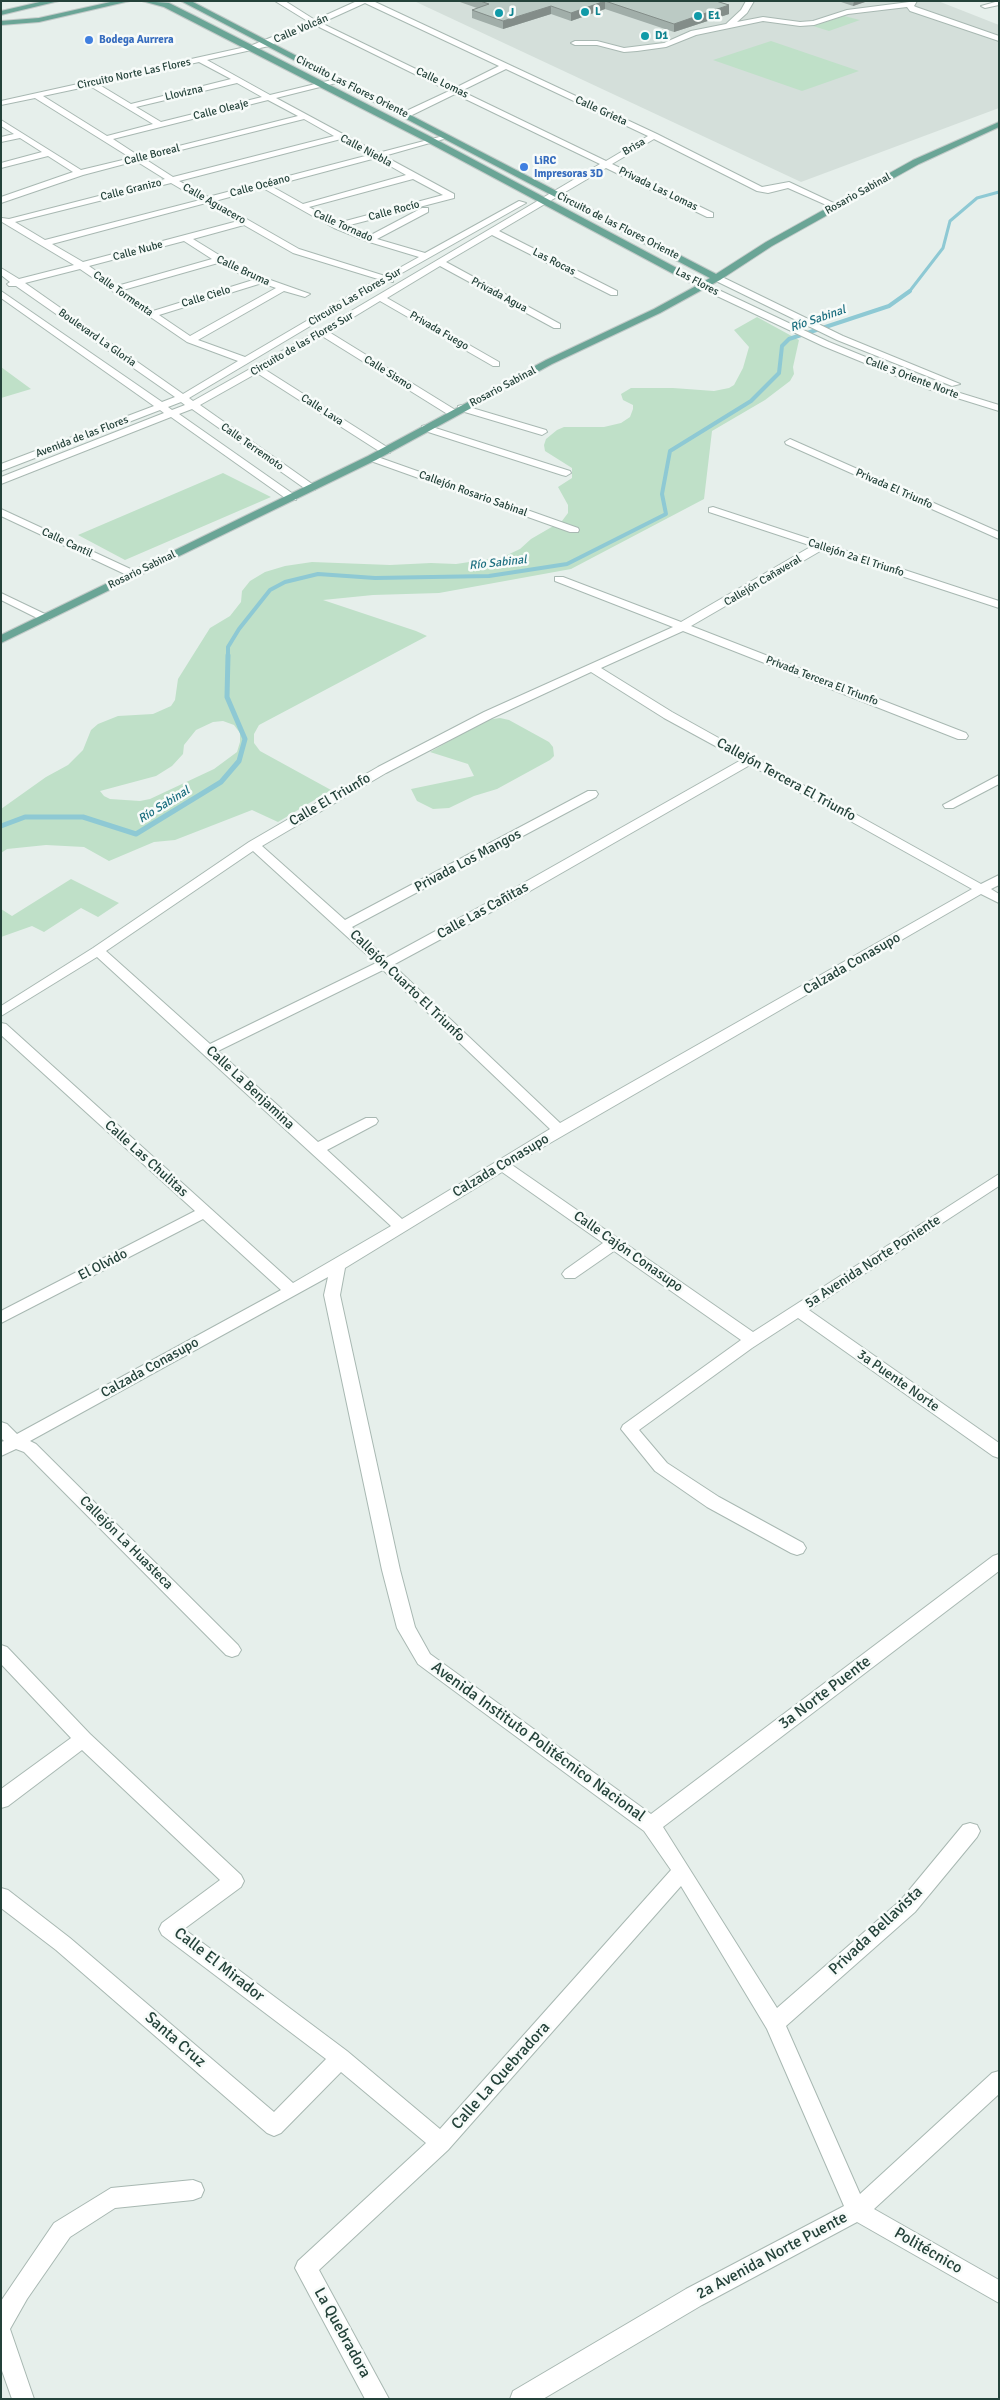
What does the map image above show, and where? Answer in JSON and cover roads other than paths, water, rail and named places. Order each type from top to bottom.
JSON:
[{"type":"main road","points":[[1,13],[55,1]]},
{"type":"main road","points":[[1,22],[93,1]]},
{"type":"main road","points":[[1,22],[39,20],[126,1]]},
{"type":"main road","name":"Circuito Las Flores Oriente","points":[[146,1],[166,5],[432,141],[544,201]]},
{"type":"main road","name":"Circuito de las Flores Oriente","points":[[185,1],[447,137],[556,191],[717,278]]},
{"type":"main road","name":"Rosario Sabinal","points":[[1,640],[386,451],[549,362],[657,312],[704,286],[769,244],[916,162],[999,124]]},
{"type":"main road","name":"Las Flores","points":[[544,201],[704,286]]},
{"type":"street","name":"Calle Lomas","points":[[279,1],[316,22],[606,164]]},
{"type":"street","name":"Calle Volcán","points":[[266,44],[365,1]]},
{"type":"street","name":"Calle Grieta","points":[[365,1],[654,136],[760,189],[768,190],[789,186],[836,206]]},
{"type":"street","points":[[729,25],[744,11],[750,1]]},
{"type":"street","points":[[575,43],[597,43],[624,50],[637,50],[666,45],[685,36],[729,25],[763,19],[800,24],[814,23],[847,12],[912,3],[913,9],[925,14],[999,39]]},
{"type":"street","points":[[985,6],[999,3]]},
{"type":"street","name":"Circuito Norte Las Flores","points":[[1,103],[266,44]]},
{"type":"street","name":"Calle Niebla","points":[[201,60],[451,196]]},
{"type":"street","points":[[405,115],[455,89],[506,66]]},
{"type":"street","name":"Llovizna","points":[[131,106],[238,80]]},
{"type":"street","name":"Calle Oleaje","points":[[106,139],[337,80]]},
{"type":"street","points":[[93,84],[160,125]]},
{"type":"street","name":"Calle Aguacero","points":[[36,95],[172,180],[296,251],[386,279],[405,283]]},
{"type":"street","name":"Calle Boreal","points":[[1,200],[80,173],[304,117]]},
{"type":"street","points":[[1,122],[5,129],[20,136],[80,173]]},
{"type":"street","points":[[1,140],[20,136]]},
{"type":"street","name":"Brisa","points":[[556,191],[654,136]]},
{"type":"street","name":"Calle Granizo","points":[[6,220],[340,137]]},
{"type":"street","name":"Calle Océano","points":[[45,243],[447,137]]},
{"type":"street","points":[[1,166],[48,153]]},
{"type":"street","name":"Privada Las Lomas","points":[[606,164],[710,215]]},
{"type":"street","points":[[300,206],[413,176]]},
{"type":"street","name":"Calle Tornado","points":[[263,185],[337,226],[369,239],[428,257]]},
{"type":"street","name":"Circuito Las Flores Sur","points":[[162,406],[182,398],[386,279],[534,196],[556,191]]},
{"type":"street","name":"Circuito de las Flores Sur","points":[[174,414],[193,406],[441,263],[544,201],[556,191]]},
{"type":"street","points":[[369,239],[451,196]]},
{"type":"street","name":"Calle Rocío","points":[[337,226],[451,196]]},
{"type":"street","name":"Calle Tormenta","points":[[6,220],[82,266],[190,340],[247,361]]},
{"type":"street","name":"Calle Nube","points":[[1,287],[245,222]]},
{"type":"street","name":"Las Rocas","points":[[493,232],[614,293]]},
{"type":"street","name":"Calle Bruma","points":[[186,238],[219,260],[260,281],[306,294]]},
{"type":"street","points":[[117,290],[219,260]]},
{"type":"street","name":"Privada Agua","points":[[441,263],[557,326]]},
{"type":"street","name":"Boulevard La Gloria","points":[[1,271],[193,406]]},
{"type":"street","name":"Circuito de las Flores Oriente","points":[[717,278],[840,338]]},
{"type":"street","name":"Calle Cielo","points":[[152,314],[260,281]]},
{"type":"street","name":"Las Flores","points":[[704,286],[771,320],[826,344]]},
{"type":"street","points":[[190,340],[283,288]]},
{"type":"street","name":"Boulevard La Gloria","points":[[1,294],[174,414]]},
{"type":"street","name":"Privada Fuego","points":[[381,298],[496,364]]},
{"type":"street","name":"Calle Sismo","points":[[322,332],[457,411],[542,432]]},
{"type":"street","name":"Calle 3 Oriente Norte","points":[[840,338],[999,401]]},
{"type":"street","name":"Calle 3 Oriente Norte","points":[[826,344],[927,385],[999,408]]},
{"type":"street","name":"Calle Lava","points":[[258,369],[386,451]]},
{"type":"street","points":[[927,385],[938,378]]},
{"type":"street","name":"Avenida de las Flores","points":[[1,468],[162,406]]},
{"type":"street","name":"Calle Terremoto","points":[[193,406],[312,488]]},
{"type":"street","points":[[1,482],[174,414]]},
{"type":"street","name":"Calle Terremoto","points":[[174,414],[292,498]]},
{"type":"street","points":[[426,428],[566,473]]},
{"type":"street","name":"Privada El Triunfo","points":[[790,442],[999,536]]},
{"type":"street","name":"Callejón Rosario Sabinal","points":[[372,458],[574,530]]},
{"type":"street","name":"Callejón 2a El Triunfo","points":[[713,510],[999,605]]},
{"type":"street","name":"Calle Cantil","points":[[1,512],[133,574]]},
{"type":"street","name":"Callejón Cañaveral","points":[[681,627],[820,546]]},
{"type":"street","name":"Privada Tercera El Triunfo","points":[[559,579],[962,736]]},
{"type":"street","points":[[1,596],[45,618]]},
{"type":"street","name":"Calle El Triunfo","points":[[1,1012],[98,952],[254,845],[392,765],[488,714],[681,627]]},
{"type":"street","name":"Callejón Tercera El Triunfo","points":[[591,667],[668,715],[999,899]]},
{"type":"street","name":"Calle Las Cañitas","points":[[209,1050],[383,965],[525,888],[750,760]]},
{"type":"street","points":[[949,805],[999,779]]},
{"type":"street","name":"Privada Los Mangos","points":[[344,926],[592,794]]},
{"type":"street","name":"Callejón Cuarto El Triunfo","points":[[254,845],[344,926],[559,1130]]},
{"type":"street","name":"Calzada Conasupo","points":[[8,1446],[338,1265],[559,1130],[999,879]]},
{"type":"street","name":"Calle La Benjamina","points":[[98,952],[209,1050],[401,1226]]},
{"type":"street","name":"Calle Las Chulitas","points":[[1,1027],[292,1291]]},
{"type":"street","points":[[317,1150],[371,1121]]},
{"type":"street","name":"Calle Cajón Conasupo","points":[[502,1165],[614,1243],[750,1342]]},
{"type":"street","name":"5a Avenida Norte Poniente","points":[[797,1548],[712,1502],[661,1467],[629,1429],[750,1342],[999,1179]]},
{"type":"street","name":"El Olvido","points":[[1,1318],[205,1212]]},
{"type":"street","points":[[570,1274],[614,1243]]},
{"type":"street","name":"Avenida Instituto Politécnico Nacional","points":[[338,1265],[332,1295],[406,1628],[424,1659],[652,1825],[775,2023],[857,2211]]},
{"type":"street","name":"3a Puente Norte","points":[[798,1310],[999,1452]]},
{"type":"street","name":"Callejón La Huasteca","points":[[1,1428],[8,1446],[30,1448],[232,1650]]},
{"type":"street","name":"3a Norte Puente","points":[[652,1825],[999,1561]]},
{"type":"street","name":"Calle El Mirador","points":[[1,1652],[84,1739],[234,1881],[169,1929],[340,2058],[441,2143]]},
{"type":"street","points":[[1,1800],[84,1739]]},
{"type":"street","name":"Privada Bellavista","points":[[775,2023],[908,1906],[970,1831]]},
{"type":"street","name":"Calle La Quebradora","points":[[306,2268],[441,2143],[682,1871]]},
{"type":"street","name":"Santa Cruz","points":[[1,1896],[63,1944],[274,2126],[316,2085],[340,2058]]},
{"type":"street","name":"2a Avenida Norte Puente","points":[[520,2399],[694,2298],[857,2211],[999,2080]]},
{"type":"street","points":[[1,2323],[19,2291],[62,2230],[111,2198],[193,2190]]},
{"type":"street","name":"Politécnico","points":[[857,2211],[999,2292]]},
{"type":"street","name":"La Quebradora","points":[[306,2268],[378,2399]]},
{"type":"street","points":[[1,2335],[23,2399]]},
{"type":"waterway","name":"Río Sabinal","points":[[909,291],[943,248],[950,221],[977,198],[999,192]]},
{"type":"waterway","name":"Río Sabinal","points":[[228,655],[228,647],[239,629],[270,590],[285,582],[318,574],[375,578],[489,576],[567,564],[666,514],[662,494],[670,451],[751,401],[779,373],[782,346],[789,339],[889,306],[909,291]]},
{"type":"waterway","name":"Río Sabinal","points":[[1,826],[25,817],[83,817],[136,834],[221,782],[239,761],[245,739],[227,697],[228,655]]},
{"type":"place","name":"L","points":[[585,12]]},
{"type":"place","name":"J","points":[[499,13]]},
{"type":"place","name":"E1","points":[[698,16]]},
{"type":"place","name":"D1","points":[[645,36]]},
{"type":"place","name":"Bodega Aurrera","points":[[89,40]]},
{"type":"place","name":"LiRC Impresoras 3D","points":[[524,167]]}]
